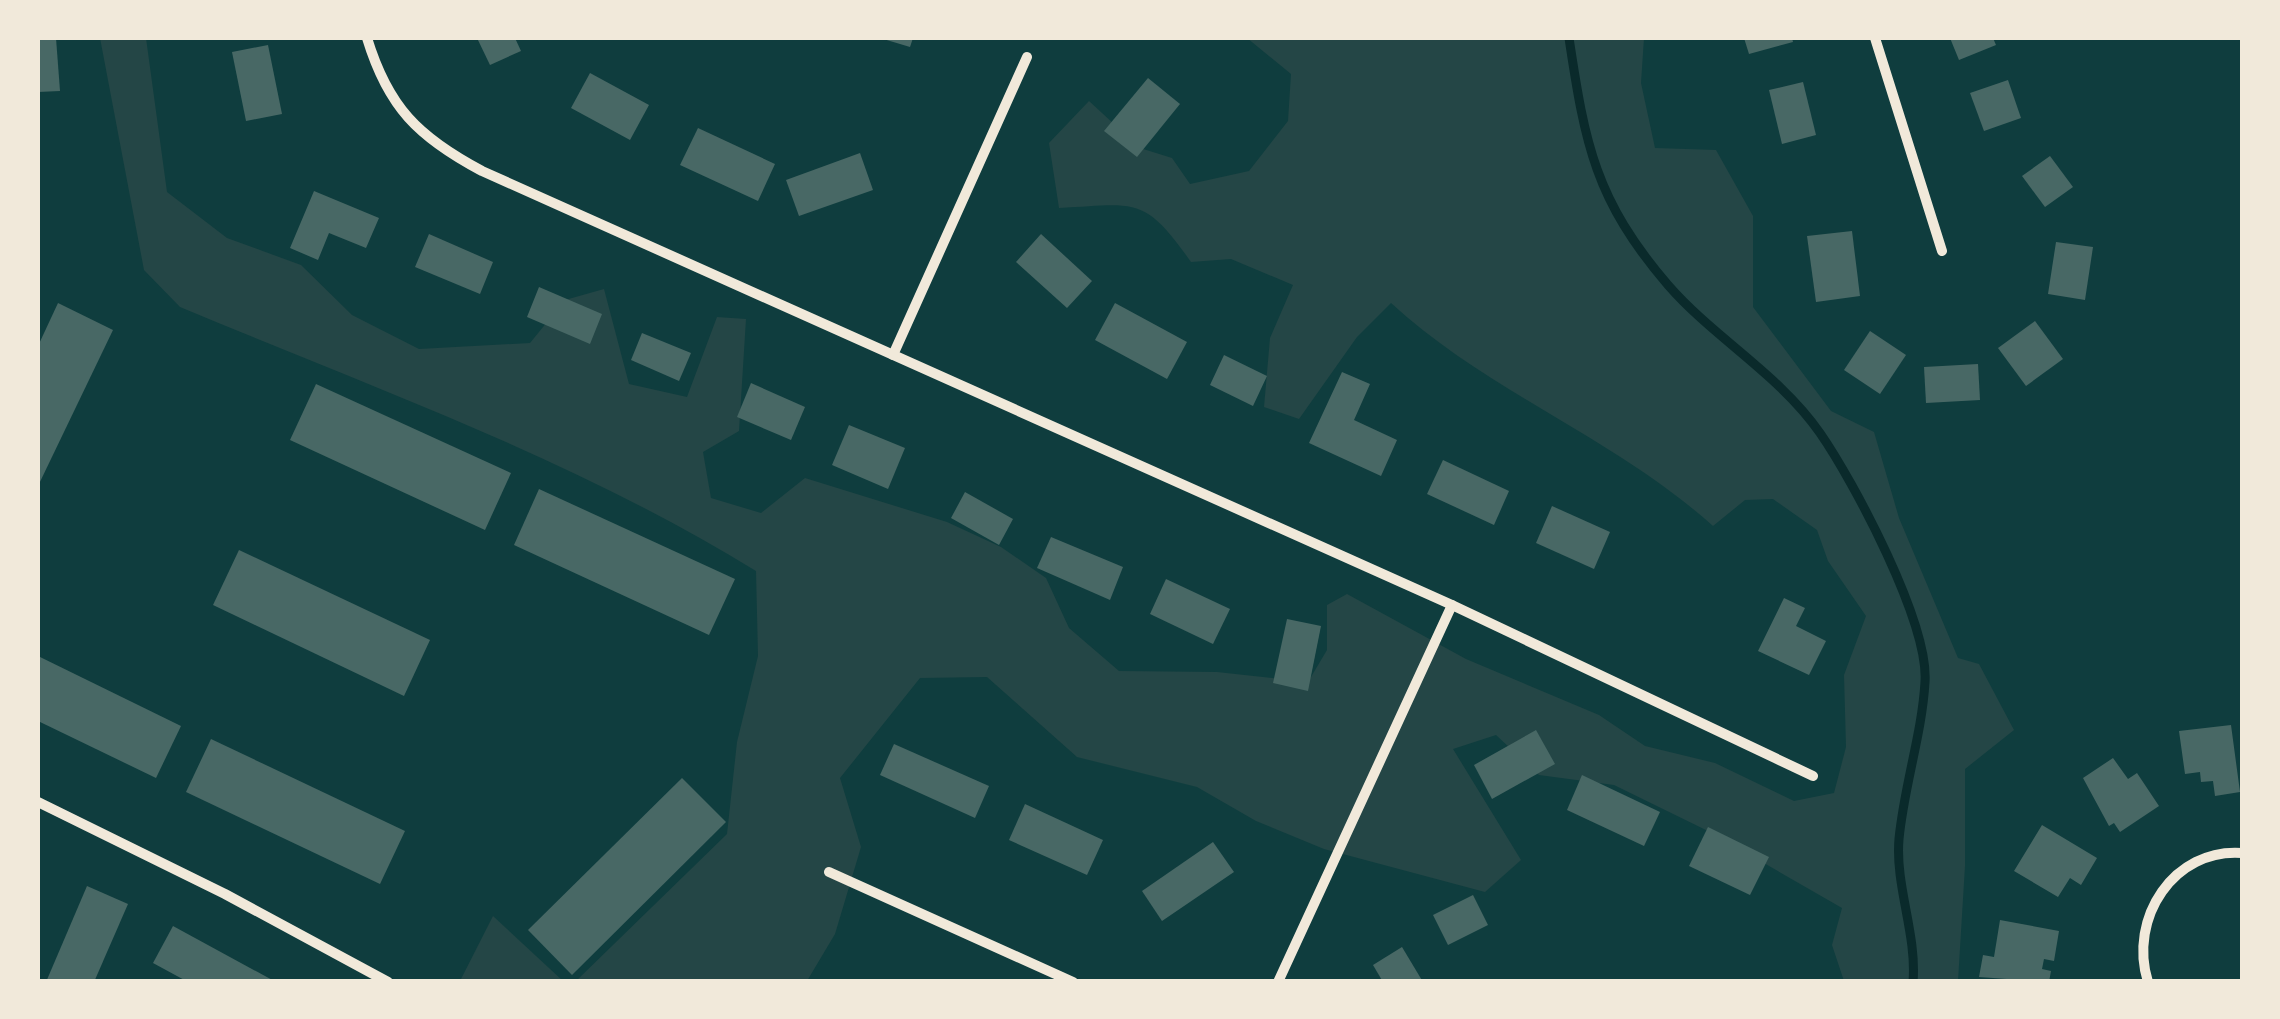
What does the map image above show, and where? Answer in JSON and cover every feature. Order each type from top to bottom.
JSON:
[{"type":"street","points":[[367,38],[380,80],[410,122],[440,148],[482,171],[1452,605],[1813,776]]},
{"type":"street","points":[[1876,38],[1942,251]]},
{"type":"street","points":[[893,355],[1027,57]]},
{"type":"street","points":[[1278,982],[1452,605]]},
{"type":"street","points":[[38,802],[225,894],[388,982]]},
{"type":"street","points":[[2148,982],[2144,968],[2151,908],[2160,893],[2193,860],[2225,852],[2242,853]]},
{"type":"street","points":[[829,872],[1073,982]]},
{"type":"shaded area","points":[[100,38],[146,38],[167,192],[227,238],[301,265],[352,315],[419,349],[530,343],[565,300],[604,289],[629,384],[687,397],[717,317],[746,319],[739,431],[703,452],[711,498],[761,513],[805,478],[947,522],[1001,547],[1046,578],[1069,628],[1119,671],[1217,672],[1308,682],[1327,650],[1327,605],[1347,594],[1466,659],[1599,715],[1645,746],[1715,763],[1794,801],[1834,793],[1846,747],[1844,675],[1866,616],[1828,561],[1817,530],[1773,499],[1745,500],[1713,526],[1634,466],[1468,363],[1391,303],[1357,337],[1299,419],[1264,407],[1270,338],[1293,285],[1231,259],[1191,262],[1161,225],[1136,208],[1059,208],[1049,143],[1089,101],[1140,148],[1172,158],[1190,184],[1249,171],[1288,121],[1291,74],[1247,38],[1644,38],[1641,83],[1655,148],[1716,150],[1753,216],[1753,307],[1831,411],[1874,432],[1899,518],[1958,658],[1979,664],[2014,730],[1965,769],[1965,866],[1958,981],[1844,981],[1832,945],[1842,908],[1710,832],[1614,785],[1539,775],[1496,735],[1453,749],[1521,860],[1485,892],[1324,849],[1256,821],[1197,787],[1077,757],[987,677],[920,678],[840,778],[861,847],[835,934],[807,981],[576,981],[727,834],[737,742],[758,656],[756,571],[688,531],[546,460],[180,307],[144,270]]},
{"type":"shaded area","points":[[493,916],[563,981],[460,981]]},
{"type":"building","points":[[38,38],[56,38],[60,91],[38,92]]},
{"type":"building","points":[[477,38],[515,38],[521,51],[490,65]]},
{"type":"building","points":[[880,38],[913,38],[910,47]]},
{"type":"building","points":[[1744,38],[1792,38],[1793,42],[1749,54]]},
{"type":"building","points":[[1950,38],[1993,38],[1996,45],[1959,60]]},
{"type":"building","points":[[268,45],[282,114],[246,121],[232,52]]},
{"type":"building","points":[[590,73],[649,105],[630,140],[571,108]]},
{"type":"building","points":[[1148,78],[1180,104],[1137,157],[1104,131]]},
{"type":"building","points":[[2008,80],[2021,118],[1984,131],[1970,93]]},
{"type":"building","points":[[1803,82],[1816,135],[1782,144],[1769,90]]},
{"type":"building","points":[[698,128],[775,164],[758,201],[680,165]]},
{"type":"building","points":[[860,153],[873,190],[799,216],[786,180]]},
{"type":"building","points":[[2050,156],[2073,187],[2045,207],[2022,176]]},
{"type":"building","points":[[314,191],[379,218],[366,248],[329,233],[318,260],[290,248]]},
{"type":"building","points":[[1852,231],[1860,296],[1816,302],[1807,236]]},
{"type":"building","points":[[429,234],[493,262],[480,294],[415,267]]},
{"type":"building","points":[[1041,234],[1092,281],[1067,308],[1016,262]]},
{"type":"building","points":[[2056,242],[2093,247],[2085,300],[2048,294]]},
{"type":"building","points":[[539,287],[602,314],[590,344],[527,317]]},
{"type":"building","points":[[58,303],[113,330],[38,486],[38,346]]},
{"type":"building","points":[[1115,303],[1187,342],[1167,379],[1095,340]]},
{"type":"building","points":[[2035,321],[2063,359],[2026,386],[1998,348]]},
{"type":"building","points":[[1870,331],[1906,355],[1880,394],[1844,370]]},
{"type":"building","points":[[642,333],[691,353],[679,381],[631,360]]},
{"type":"building","points":[[1224,355],[1267,376],[1253,406],[1210,385]]},
{"type":"building","points":[[1978,364],[1980,400],[1926,403],[1924,367]]},
{"type":"building","points":[[1342,372],[1370,384],[1354,420],[1397,440],[1381,476],[1309,443]]},
{"type":"building","points":[[751,383],[805,407],[791,440],[737,417]]},
{"type":"building","points":[[316,384],[511,473],[485,530],[290,440]]},
{"type":"building","points":[[849,425],[905,448],[888,489],[832,465]]},
{"type":"building","points":[[1443,460],[1509,491],[1494,525],[1427,494]]},
{"type":"building","points":[[539,489],[735,579],[709,635],[514,545]]},
{"type":"building","points":[[965,492],[1013,519],[999,545],[951,518]]},
{"type":"building","points":[[1552,506],[1610,532],[1594,569],[1536,543]]},
{"type":"building","points":[[1051,537],[1123,567],[1110,600],[1037,568]]},
{"type":"building","points":[[239,550],[430,640],[404,696],[213,605]]},
{"type":"building","points":[[1166,579],[1230,609],[1213,644],[1150,614]]},
{"type":"building","points":[[1784,598],[1805,608],[1796,626],[1826,641],[1809,675],[1758,651]]},
{"type":"building","points":[[1287,619],[1321,626],[1308,691],[1273,683]]},
{"type":"building","points":[[38,656],[181,726],[156,778],[38,721]]},
{"type":"building","points":[[2231,725],[2240,792],[2215,796],[2213,781],[2201,782],[2200,772],[2185,774],[2179,731]]},
{"type":"building","points":[[1536,730],[1555,764],[1492,799],[1474,765]]},
{"type":"building","points":[[211,739],[405,831],[380,884],[186,792]]},
{"type":"building","points":[[894,744],[989,786],[975,818],[880,775]]},
{"type":"building","points":[[2113,758],[2128,779],[2137,773],[2159,806],[2120,832],[2114,823],[2109,826],[2083,778]]},
{"type":"building","points":[[1582,775],[1660,812],[1644,846],[1567,810]]},
{"type":"building","points":[[682,778],[726,822],[572,975],[528,930]]},
{"type":"building","points":[[1025,804],[1103,840],[1087,875],[1009,840]]},
{"type":"building","points":[[2042,825],[2097,858],[2081,885],[2070,878],[2058,897],[2014,871]]},
{"type":"building","points":[[1708,827],[1769,857],[1750,895],[1689,866]]},
{"type":"building","points":[[1213,842],[1234,872],[1162,921],[1142,891]]},
{"type":"building","points":[[87,886],[128,904],[94,982],[46,982]]},
{"type":"building","points":[[1473,895],[1488,925],[1448,945],[1433,915]]},
{"type":"building","points":[[2000,920],[2059,931],[2054,961],[2044,959],[2042,969],[2051,971],[2049,982],[1979,977],[1983,955],[1994,957]]},
{"type":"building","points":[[173,926],[276,982],[188,982],[153,963]]},
{"type":"building","points":[[1402,947],[1423,982],[1383,982],[1373,965]]},
{"type":"waterway","points":[[1569,38],[1588,140],[1597,169],[1624,225],[1668,285],[1785,392],[1820,433],[1887,554],[1915,625],[1925,682],[1899,839],[1913,982]]}]
